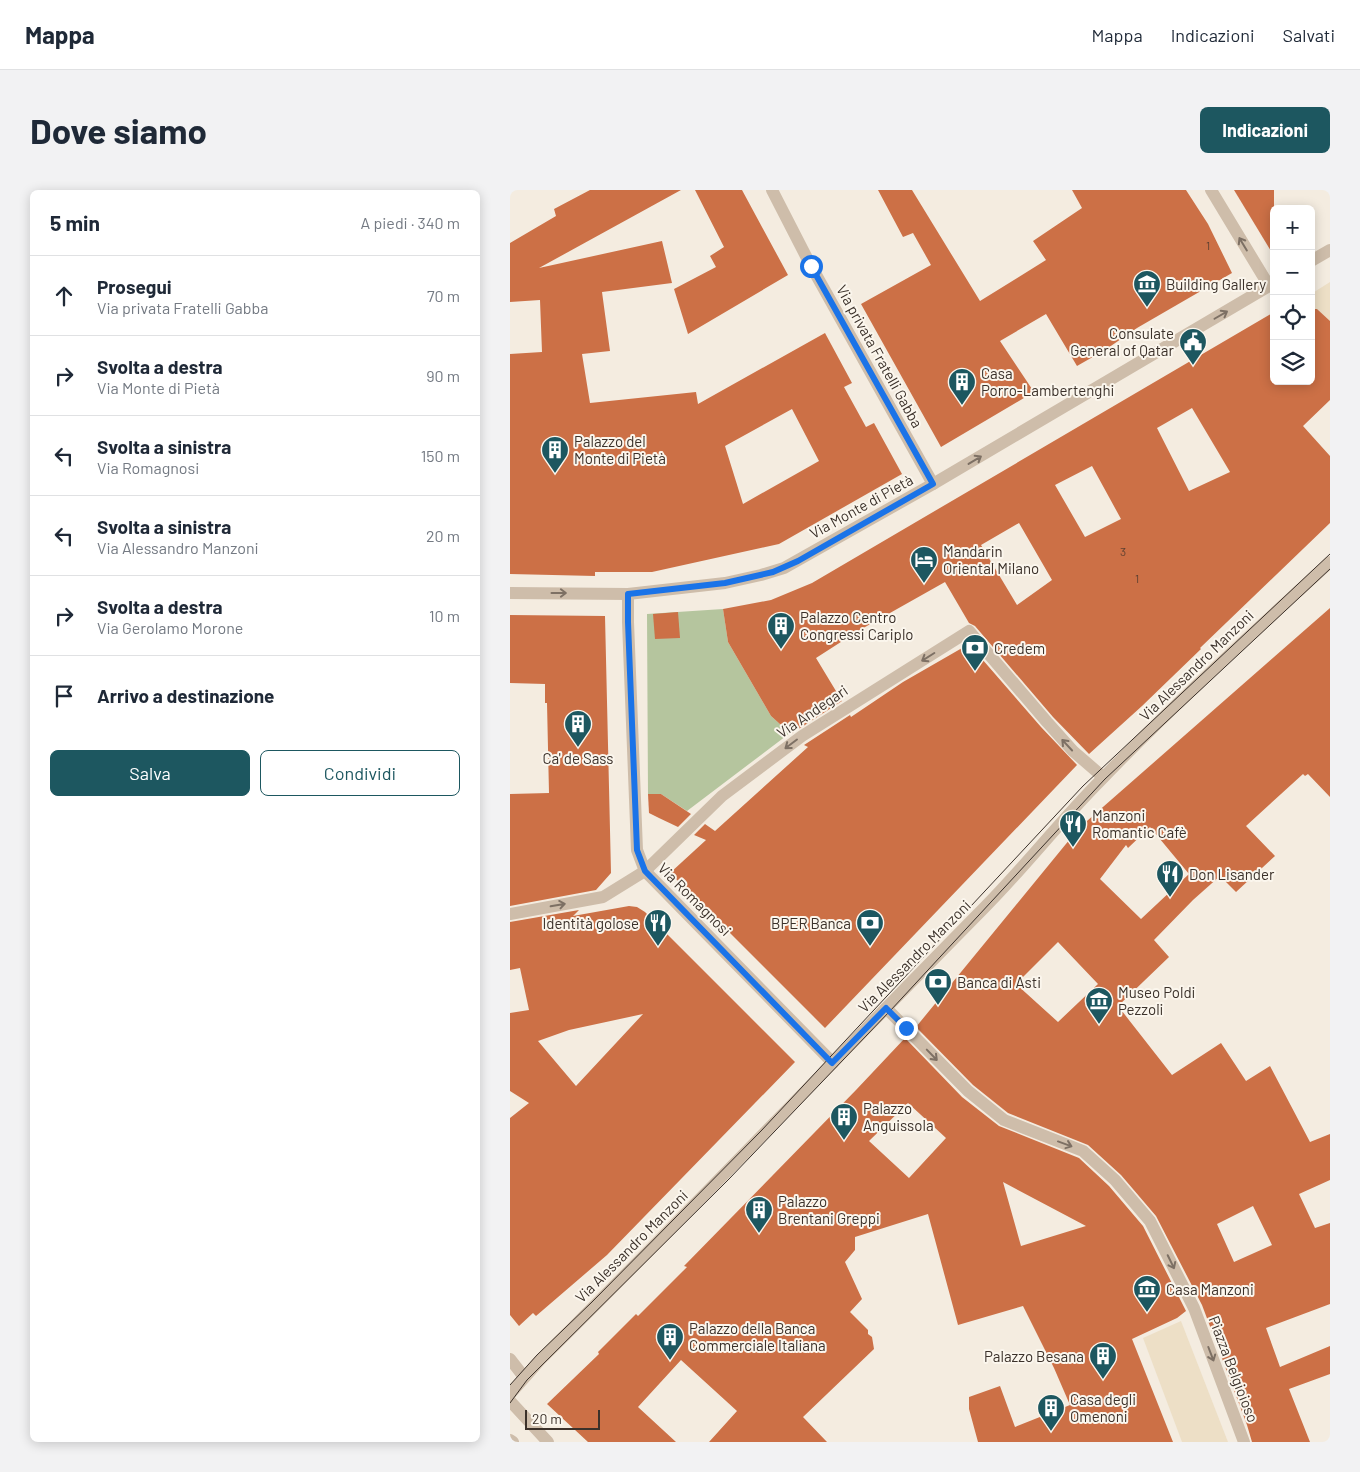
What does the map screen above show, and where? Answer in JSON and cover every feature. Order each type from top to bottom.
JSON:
[{"type":"street","name":"Via privata Fratelli Gabba","points":[[772,190],[810,264],[933,484]]},
{"type":"street","points":[[1211,190],[1270,282]]},
{"type":"street","points":[[1315,259],[1330,250]]},
{"type":"street","name":"Via Monte di Pietà","points":[[510,593],[628,594],[719,584],[773,572],[798,561],[933,484],[1270,285]]},
{"type":"street","name":"Via Alessandro Manzoni","points":[[510,1394],[524,1377],[754,1146],[832,1063],[984,909],[1071,810],[1103,777],[1226,658],[1330,562]]},
{"type":"street","name":"Via Romagnosi","points":[[628,594],[637,850],[645,871],[832,1063]]},
{"type":"street","name":"Via Andegari","points":[[510,914],[604,897],[645,871],[722,796],[802,736],[969,631],[1053,730],[1103,777]]},
{"type":"street","name":"Piazza Belgioioso","points":[[886,1008],[968,1091],[1004,1120],[1083,1152],[1115,1180],[1150,1221],[1194,1308],[1244,1442]]},
{"type":"street","points":[[510,1359],[524,1377]]},
{"type":"street","points":[[510,1401],[548,1442]]},
{"type":"green space","points":[[723,609],[728,642],[771,716],[790,733],[687,811],[661,794],[648,794],[647,614]]},
{"type":"shaded area","points":[[1330,282],[1330,321],[1315,309],[1315,291]]},
{"type":"shaded area","points":[[1181,1321],[1228,1442],[1182,1442],[1143,1338]]},
{"type":"building","points":[[590,190],[681,190],[539,268],[662,241],[672,283],[602,292],[610,351],[582,354],[590,403],[696,392],[698,404],[825,333],[852,383],[844,387],[866,427],[874,423],[902,474],[779,544],[652,572],[595,572],[595,576],[510,574],[510,354],[542,352],[540,300],[510,302],[510,243],[556,216],[554,209]],"holes":[[[792,409],[819,461],[743,504],[725,446]]]},
{"type":"building","points":[[695,190],[742,190],[788,275],[688,334],[674,289],[716,267],[710,256],[724,247]]},
{"type":"building","points":[[878,190],[912,190],[980,301],[1046,260],[1033,241],[1082,208],[1072,190],[1186,190],[1208,224],[1232,273],[1137,328],[1077,366],[1046,314],[1000,341],[1034,392],[941,447],[861,304],[931,265],[913,233],[903,237]]},
{"type":"building","points":[[1234,190],[1274,190],[1274,205],[1270,205],[1270,249]]},
{"type":"building","points":[[1315,309],[1330,321],[1330,400],[1303,426],[1330,456],[1330,523],[1142,706],[1089,754],[1053,717],[975,626],[969,623],[945,582],[858,631],[816,658],[842,701],[791,734],[771,716],[728,642],[723,609],[771,600],[812,583],[1270,314],[1270,385],[1315,385]],"holes":[[[1192,408],[1230,472],[1189,491],[1157,428]],[[1092,466],[1121,519],[1085,537],[1055,485]],[[1019,523],[1052,580],[1017,605],[981,545]]]},
{"type":"building","points":[[1330,608],[1330,797],[1308,774],[1305,776],[1303,774],[1246,826],[1275,856],[1236,892],[1220,876],[1193,900],[1154,940],[1169,957],[1118,1006],[1172,1075],[1221,1043],[1246,1081],[1270,1066],[1310,1142],[1330,1134],[1330,1180],[1299,1194],[1315,1228],[1330,1223],[1330,1304],[1266,1328],[1280,1367],[1330,1346],[1330,1374],[1289,1389],[1310,1442],[1252,1442],[1202,1305],[1156,1216],[1121,1175],[1088,1145],[1008,1113],[973,1085],[916,1027],[1079,828]],"holes":[[[1150,827],[1189,874],[1141,919],[1100,879],[1126,845],[1128,848]],[[1058,942],[1098,984],[1058,1022],[1016,984]],[[1253,1206],[1272,1245],[1234,1262],[1217,1224]]]},
{"type":"building","points":[[678,612],[680,638],[655,639],[653,614]]},
{"type":"building","name":"Ca' de Sass","points":[[510,615],[605,616],[611,873],[596,890],[510,906],[510,794],[549,793],[545,684],[510,683]]},
{"type":"building","points":[[969,644],[1041,727],[1077,765],[825,1028],[670,873],[706,840],[694,835],[705,824],[715,831],[808,747],[804,745],[850,715],[851,717],[903,682]]},
{"type":"building","points":[[648,794],[661,794],[691,814],[678,827],[649,813]]},
{"type":"building","points":[[629,906],[637,907],[645,912],[795,1062],[607,1255],[536,1316],[533,1313],[519,1326],[510,1315],[510,1118],[529,1103],[510,1091],[510,1013],[529,1010],[520,968],[510,970],[510,922],[579,910],[573,916]],"holes":[[[643,1014],[576,1086],[538,1041],[569,1030]]]},
{"type":"building","points":[[905,1038],[962,1097],[999,1126],[1079,1158],[1109,1186],[1143,1226],[1186,1311],[1177,1318],[1132,1339],[1173,1442],[978,1442],[969,1409],[969,1397],[1000,1386],[1015,1427],[1070,1405],[1023,1306],[958,1325],[928,1214],[855,1237],[855,1250],[845,1262],[862,1299],[850,1312],[868,1330],[868,1334],[872,1337],[874,1349],[803,1417],[827,1442],[709,1442],[737,1411],[681,1360],[638,1407],[676,1442],[588,1442],[547,1404],[599,1354],[598,1352],[636,1314],[638,1316],[687,1267],[684,1266]],"holes":[[[908,1103],[946,1138],[909,1178],[869,1141]],[[1003,1182],[1086,1226],[1021,1246]]]},
{"type":"tram line","points":[[510,1385],[537,1355],[761,1131],[1083,786],[1330,554]]},
{"type":"tram line","points":[[510,1403],[527,1380],[729,1179],[890,1011],[1105,779],[1330,569]]},
{"type":"place","name":"Building Gallery","points":[[1147,308]]},
{"type":"place","name":"Consulate General of Qatar","points":[[1193,366]]},
{"type":"place","name":"Casa Porro-Lambertenghi","points":[[962,406]]},
{"type":"place","name":"Palazzo del Monte di Pietà","points":[[555,474]]},
{"type":"place","name":"Mandarin Oriental Milano","points":[[924,584]]},
{"type":"place","name":"Palazzo Centro Congressi Cariplo","points":[[781,650]]},
{"type":"place","name":"Credem","points":[[975,672]]},
{"type":"place","name":"Ca' de Sass","points":[[578,748]]},
{"type":"place","name":"Manzoni Romantic Cafè","points":[[1073,848]]},
{"type":"place","name":"Don Lisander","points":[[1170,898]]},
{"type":"place","name":"Identità golose","points":[[658,947]]},
{"type":"place","name":"BPER Banca","points":[[870,947]]},
{"type":"place","name":"Banca di Asti","points":[[938,1006]]},
{"type":"place","name":"Museo Poldi Pezzoli","points":[[1099,1025]]},
{"type":"place","name":"Palazzo Anguissola","points":[[844,1141]]},
{"type":"place","name":"Palazzo Brentani Greppi","points":[[759,1234]]},
{"type":"place","name":"Casa Manzoni","points":[[1147,1313]]},
{"type":"place","name":"Palazzo della Banca Commerciale Italiana","points":[[670,1361]]},
{"type":"place","name":"Palazzo Besana","points":[[1103,1380]]},
{"type":"place","name":"Casa degli Omenoni","points":[[1051,1432]]},
{"type":"route","points":[[811,266],[933,484],[798,561],[773,572],[725,583],[628,594],[637,850],[645,871],[812,1040],[832,1063],[886,1008],[906,1028]]}]
